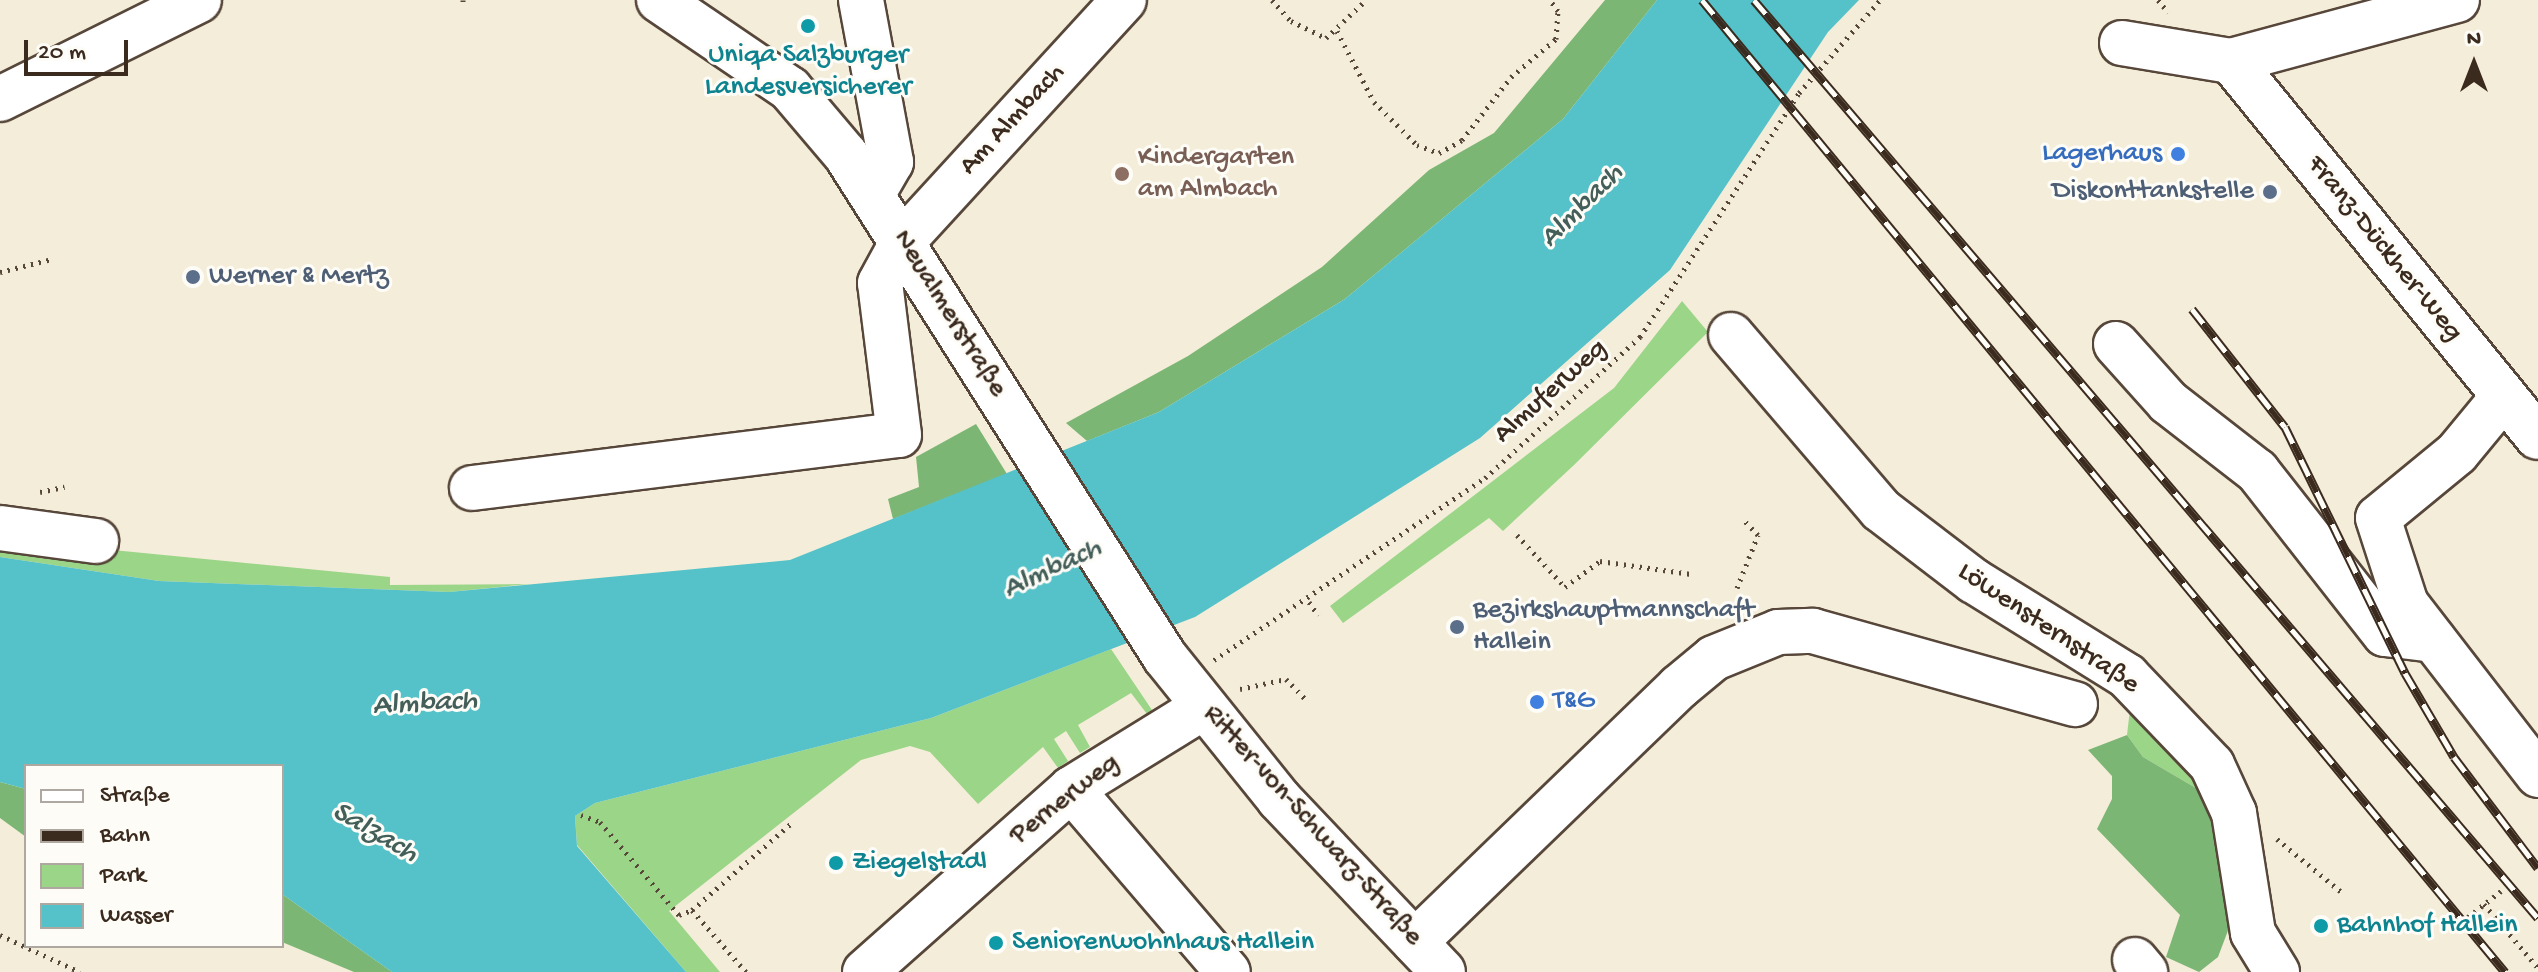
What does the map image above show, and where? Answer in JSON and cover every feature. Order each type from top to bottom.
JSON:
[{"type":"street","points":[[0,99],[199,0]]},
{"type":"street","name":"Neualmerstraße","points":[[659,0],[790,89],[873,193],[1024,433],[1194,684]]},
{"type":"street","points":[[861,0],[891,162],[873,193]]},
{"type":"street","name":"Am Almbach","points":[[472,488],[899,435],[880,283],[903,241],[1124,0]]},
{"type":"street","points":[[2122,43],[2231,61],[2457,0]]},
{"type":"street","name":"Franz-Dückher-Weg","points":[[2231,61],[2538,437]]},
{"type":"street","name":"Löwensternstraße","points":[[1731,335],[1881,510],[1974,581],[2127,676],[2212,765],[2234,813],[2253,933],[2277,972]]},
{"type":"street","points":[[2116,344],[2168,402],[2257,471],[2385,634],[2434,640]]},
{"type":"street","points":[[2504,396],[2457,453],[2378,518],[2406,604],[2538,775]]},
{"type":"street","points":[[0,528],[96,541]]},
{"type":"street","name":"Löwensternstraße","points":[[1429,957],[1679,687],[1714,658],[1754,640],[1813,631],[2075,704]]},
{"type":"street","name":"Pernerweg","points":[[865,972],[934,905],[1194,684]]},
{"type":"street","name":"Ritter-von-Schwarz-Straße","points":[[1194,684],[1429,957]]},
{"type":"street","points":[[1071,789],[1228,972]]},
{"type":"path","points":[[1272,0],[1307,32],[1326,38],[1337,31],[1366,0]]},
{"type":"path","points":[[1337,31],[1374,102],[1417,145],[1439,153],[1462,140],[1511,77],[1556,39],[1558,11],[1550,0]]},
{"type":"path","name":"Almuferweg","points":[[1194,684],[1485,478],[1640,337],[1799,93],[1880,0]]},
{"type":"path","points":[[0,272],[52,259]]},
{"type":"path","points":[[1737,588],[1758,535],[1742,518]]},
{"type":"path","points":[[1517,535],[1565,587],[1600,561],[1691,574]]},
{"type":"path","points":[[1309,602],[1318,615]]},
{"type":"path","points":[[1194,684],[1286,679],[1307,701]]},
{"type":"path","points":[[2234,813],[2344,894]]},
{"type":"path","points":[[581,815],[600,822],[679,915],[692,910],[793,822]]},
{"type":"path","points":[[2468,917],[2501,891]]},
{"type":"path","points":[[2484,904],[2538,968]]},
{"type":"path","points":[[692,910],[746,972]]},
{"type":"path","points":[[0,935],[24,946]]},
{"type":"path","points":[[28,948],[80,972]]},
{"type":"green space","points":[[1605,0],[1657,0],[1563,119],[1345,299],[1159,412],[1087,441],[1066,423],[1188,356],[1322,267],[1429,170],[1494,133]]},
{"type":"green space","points":[[1682,301],[1708,332],[1574,465],[1503,531],[1489,518],[1343,623],[1330,606],[1614,388]]},
{"type":"green space","points":[[976,424],[1007,474],[893,519],[888,499],[919,487],[916,457]]},
{"type":"green space","points":[[0,539],[390,577],[390,585],[529,584],[449,592],[159,581],[0,557]]},
{"type":"green space","points":[[1111,649],[1152,710],[1147,714],[1131,693],[1078,725],[1090,747],[1080,753],[1066,731],[1054,739],[1068,761],[1058,768],[1043,747],[978,804],[930,752],[910,746],[861,760],[669,911],[720,972],[686,972],[577,845],[575,816],[595,803],[931,718]]},
{"type":"green space","points":[[2131,701],[2218,801],[2143,757],[2127,735]]},
{"type":"green space","points":[[2127,735],[2143,757],[2218,801],[2235,912],[2218,957],[2199,972],[2166,957],[2180,915],[2097,829],[2112,799],[2112,776],[2088,750]]},
{"type":"green space","points":[[0,782],[24,788],[24,836],[0,818]]},
{"type":"green space","points":[[284,895],[392,972],[354,972],[284,943]]},
{"type":"water","points":[[1657,0],[1859,0],[1828,32],[1670,270],[1480,438],[1195,617],[931,718],[595,803],[575,816],[577,846],[686,972],[392,972],[284,895],[284,764],[24,764],[24,788],[0,782],[0,557],[159,581],[449,592],[790,560],[1159,412],[1345,299],[1563,119]]},
{"type":"railway","points":[[1702,0],[2505,972]]},
{"type":"railway","points":[[1754,0],[2538,918]]},
{"type":"railway","points":[[2192,309],[2285,427],[2405,673],[2454,757],[2538,868]]},
{"type":"place","name":"Uniqa Salzburger Landesversicherer","points":[[808,26]]},
{"type":"place","name":"Lagerhaus","points":[[2178,154]]},
{"type":"place","name":"Kindergarten am Almbach","points":[[1122,174]]},
{"type":"place","name":"Diskonttankstelle","points":[[2270,192]]},
{"type":"place","name":"Werner & Mertz","points":[[193,277]]},
{"type":"place","name":"Bezirkshauptmannschaft Hallein","points":[[1457,627]]},
{"type":"place","name":"T&G","points":[[1537,702]]},
{"type":"place","name":"Ziegelstadl","points":[[836,863]]},
{"type":"place","name":"Bahnhof Hallein","points":[[2321,926]]},
{"type":"place","name":"Seniorenwohnhaus Hallein","points":[[996,943]]},
{"type":"water label","name":"Almbach","points":[[1583,207]]},
{"type":"water label","name":"Almbach","points":[[1053,570]]},
{"type":"water label","name":"Almbach","points":[[425,705]]},
{"type":"water label","name":"Salzach","points":[[374,834]]}]
